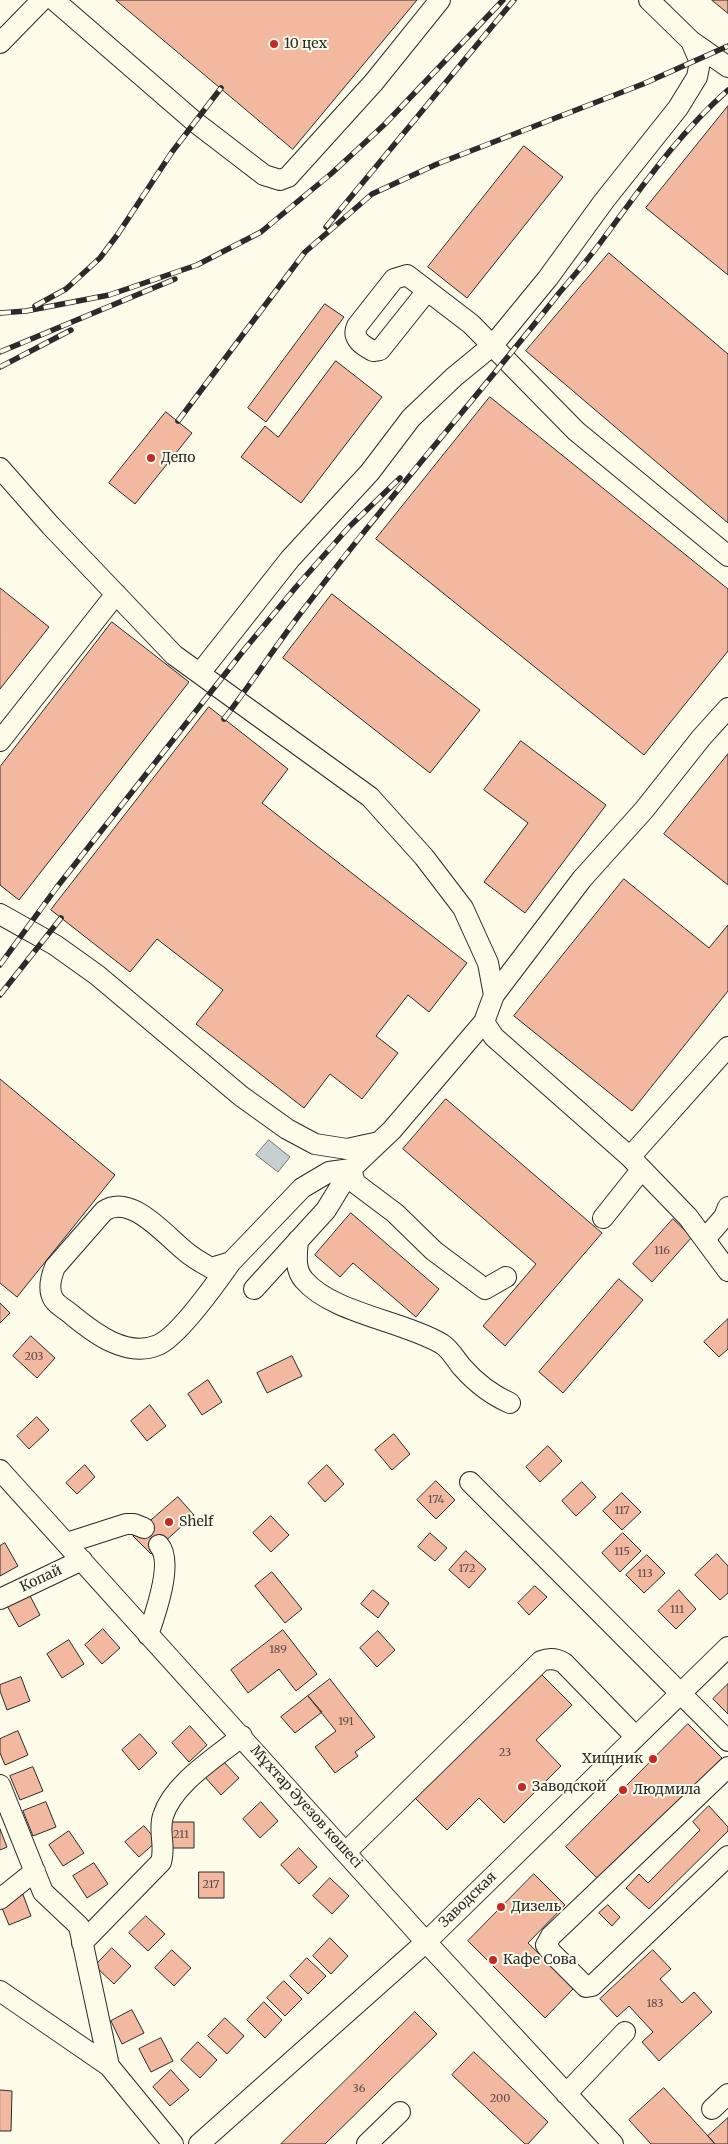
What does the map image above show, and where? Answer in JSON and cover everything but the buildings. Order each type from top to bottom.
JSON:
[{"type":"street","points":[[0,43],[42,0]]},
{"type":"street","points":[[65,3],[199,126],[264,175],[271,179],[280,180],[288,177],[374,82],[440,0]]},
{"type":"street","points":[[649,0],[692,41],[728,67]]},
{"type":"street","points":[[200,673],[290,559],[370,472],[411,418],[454,377],[493,345],[548,278],[604,201],[678,108],[697,77],[700,62],[692,41]]},
{"type":"street","points":[[427,292],[471,324],[576,431],[728,556]]},
{"type":"street","points":[[0,468],[174,655],[370,797],[424,857],[463,908],[488,963],[494,995]]},
{"type":"street","points":[[0,741],[116,594]]},
{"type":"street","points":[[254,1289],[326,1210],[351,1169],[380,1142],[484,1022],[494,995],[582,880],[644,810],[701,738],[728,708]]},
{"type":"street","points":[[0,914],[55,945],[97,975],[241,1096],[287,1129],[315,1144],[347,1150],[380,1142]]},
{"type":"street","points":[[484,1022],[494,1037],[636,1163],[688,1217],[728,1271]]},
{"type":"street","points":[[603,1218],[636,1163],[728,1048]]},
{"type":"street","points":[[231,1262],[211,1268],[186,1252],[160,1227],[135,1211],[119,1205],[112,1206],[104,1211],[55,1267],[50,1278],[50,1290],[54,1300],[100,1336],[132,1349],[157,1345],[168,1339],[208,1294],[231,1262],[302,1188],[329,1172],[351,1169]]},
{"type":"street","points":[[351,1169],[355,1183],[395,1213],[434,1252],[468,1278],[485,1289],[506,1277]]},
{"type":"street","points":[[705,1239],[724,1217],[728,1207]]},
{"type":"street","points":[[298,1240],[296,1261],[303,1279],[323,1296],[362,1314],[390,1322],[444,1345],[477,1382],[496,1397],[510,1403]]},
{"type":"street","name":"Мұхтар Әуезов көшесі","points":[[0,1470],[426,1942],[613,2144]]},
{"type":"street","points":[[470,1482],[728,1741]]},
{"type":"street","points":[[66,1543],[126,1524],[134,1524],[144,1528]]},
{"type":"street","points":[[148,1635],[154,1620],[164,1572],[164,1554],[158,1545]]},
{"type":"street","name":"Копай","points":[[0,1598],[82,1560]]},
{"type":"street","name":"Заводская","points":[[199,2144],[426,1942],[728,1647]]},
{"type":"street","points":[[346,1852],[541,1661],[547,1658],[564,1663],[635,1736]]},
{"type":"street","points":[[82,1943],[161,1862],[164,1851],[162,1822],[166,1808],[174,1794],[242,1736]]},
{"type":"street","points":[[728,1767],[551,1936],[546,1945],[586,1987],[592,1986],[728,1856]]},
{"type":"street","points":[[0,1785],[44,1892],[79,1926],[109,2066]]},
{"type":"street","points":[[0,1899],[35,1871]]},
{"type":"street","points":[[0,1991],[109,2066],[172,2144]]},
{"type":"street","points":[[566,2094],[625,2032]]},
{"type":"street","points":[[712,2109],[728,2094]]},
{"type":"street","points":[[366,2144],[400,2112]]},
{"type":"shaded area","points":[[269,1140],[290,1157],[278,1172],[256,1155]]},
{"type":"railway","points":[[0,313],[26,311],[109,295],[197,265],[261,232],[332,173],[385,124],[503,0]]},
{"type":"railway","points":[[326,227],[514,0]]},
{"type":"railway","points":[[178,421],[305,252],[372,194],[437,164],[643,84],[728,46]]},
{"type":"railway","points":[[35,306],[66,289],[100,258],[172,152],[221,88]]},
{"type":"railway","points":[[224,719],[299,615],[371,523],[590,257],[663,159],[694,123],[728,90]]},
{"type":"railway","points":[[0,352],[175,279]]},
{"type":"railway","points":[[0,367],[71,330]]},
{"type":"railway","points":[[0,965],[57,887],[244,650],[349,527],[400,478]]},
{"type":"railway","points":[[0,995],[61,918]]},
{"type":"place","name":"10 цех","points":[[274,44]]},
{"type":"place","name":"Депо","points":[[151,458]]},
{"type":"place","name":"Shelf","points":[[169,1522]]},
{"type":"place","name":"Хищник","points":[[653,1759]]},
{"type":"place","name":"Заводской","points":[[522,1787]]},
{"type":"place","name":"Людмила","points":[[623,1790]]},
{"type":"place","name":"Дизель","points":[[501,1907]]},
{"type":"place","name":"Кафе Сова","points":[[493,1960]]}]
